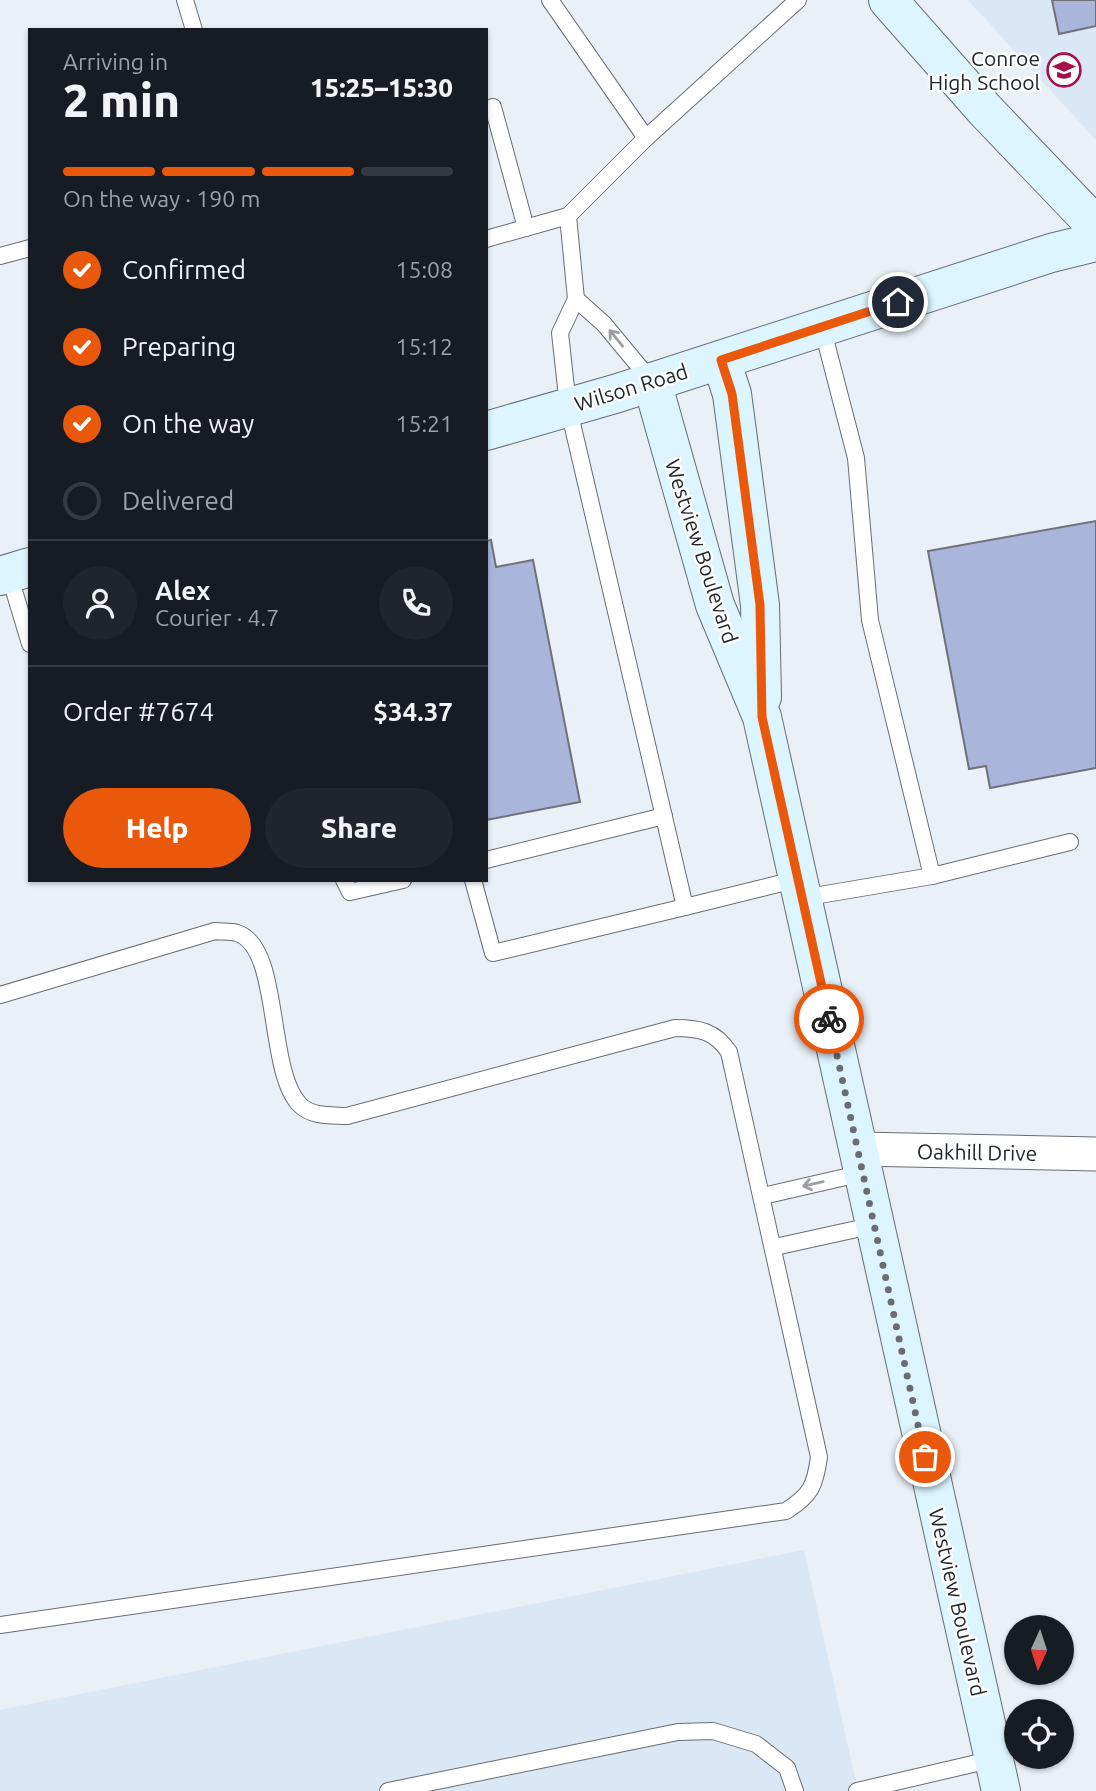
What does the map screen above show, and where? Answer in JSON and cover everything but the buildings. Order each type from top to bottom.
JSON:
[{"type":"street","points":[[888,0],[985,110],[1096,226]]},
{"type":"street","name":"Wilson Road","points":[[488,430],[652,382],[1096,242]]},
{"type":"street","name":"Westview Boulevard","points":[[721,360],[732,394],[760,605],[762,717]]},
{"type":"street","name":"Westview Boulevard","points":[[652,382],[715,605],[762,717],[997,1775]]},
{"type":"street","name":"Oakhill Drive","points":[[861,1161],[1096,1154]]},
{"type":"lane","points":[[185,0],[193,28]]},
{"type":"lane","points":[[550,0],[646,138]]},
{"type":"lane","points":[[488,238],[568,216],[646,138],[798,0]]},
{"type":"lane","points":[[493,107],[526,228]]},
{"type":"lane","points":[[568,216],[576,299],[560,333],[568,406],[685,907]]},
{"type":"lane","points":[[0,256],[28,249]]},
{"type":"lane","points":[[576,299],[604,324],[652,382]]},
{"type":"lane","points":[[822,327],[856,458],[870,620],[932,876]]},
{"type":"lane","points":[[13,572],[28,636]]},
{"type":"lane","points":[[488,860],[664,816]]},
{"type":"lane","points":[[474,882],[493,953],[685,907],[800,888],[932,876],[1070,842]]},
{"type":"lane","points":[[345,882],[350,892],[394,882]]},
{"type":"lane","points":[[0,995],[215,931],[238,933],[254,946],[262,966],[287,1083],[301,1106],[320,1115],[346,1116],[675,1028],[700,1028],[721,1040],[729,1052],[775,1247],[819,1457],[816,1482],[803,1499],[786,1511],[0,1625]]},
{"type":"lane","points":[[763,1196],[861,1161]]},
{"type":"lane","points":[[775,1247],[875,1225]]},
{"type":"lane","points":[[388,1791],[678,1732],[713,1731],[756,1744],[787,1768],[795,1791]]},
{"type":"lane","points":[[857,1791],[997,1775]]},
{"type":"shaded area","name":"Conroe High School","points":[[968,0],[1096,0],[1096,140]]},
{"type":"shaded area","points":[[804,1550],[858,1791],[0,1791],[0,1710]]},
{"type":"way so far","points":[[829,1019],[925,1457]]},
{"type":"place","name":"Conroe High School","points":[[1064,70]]},
{"type":"route","points":[[829,1019],[762,717],[760,605],[732,394],[721,360],[898,302]]}]
